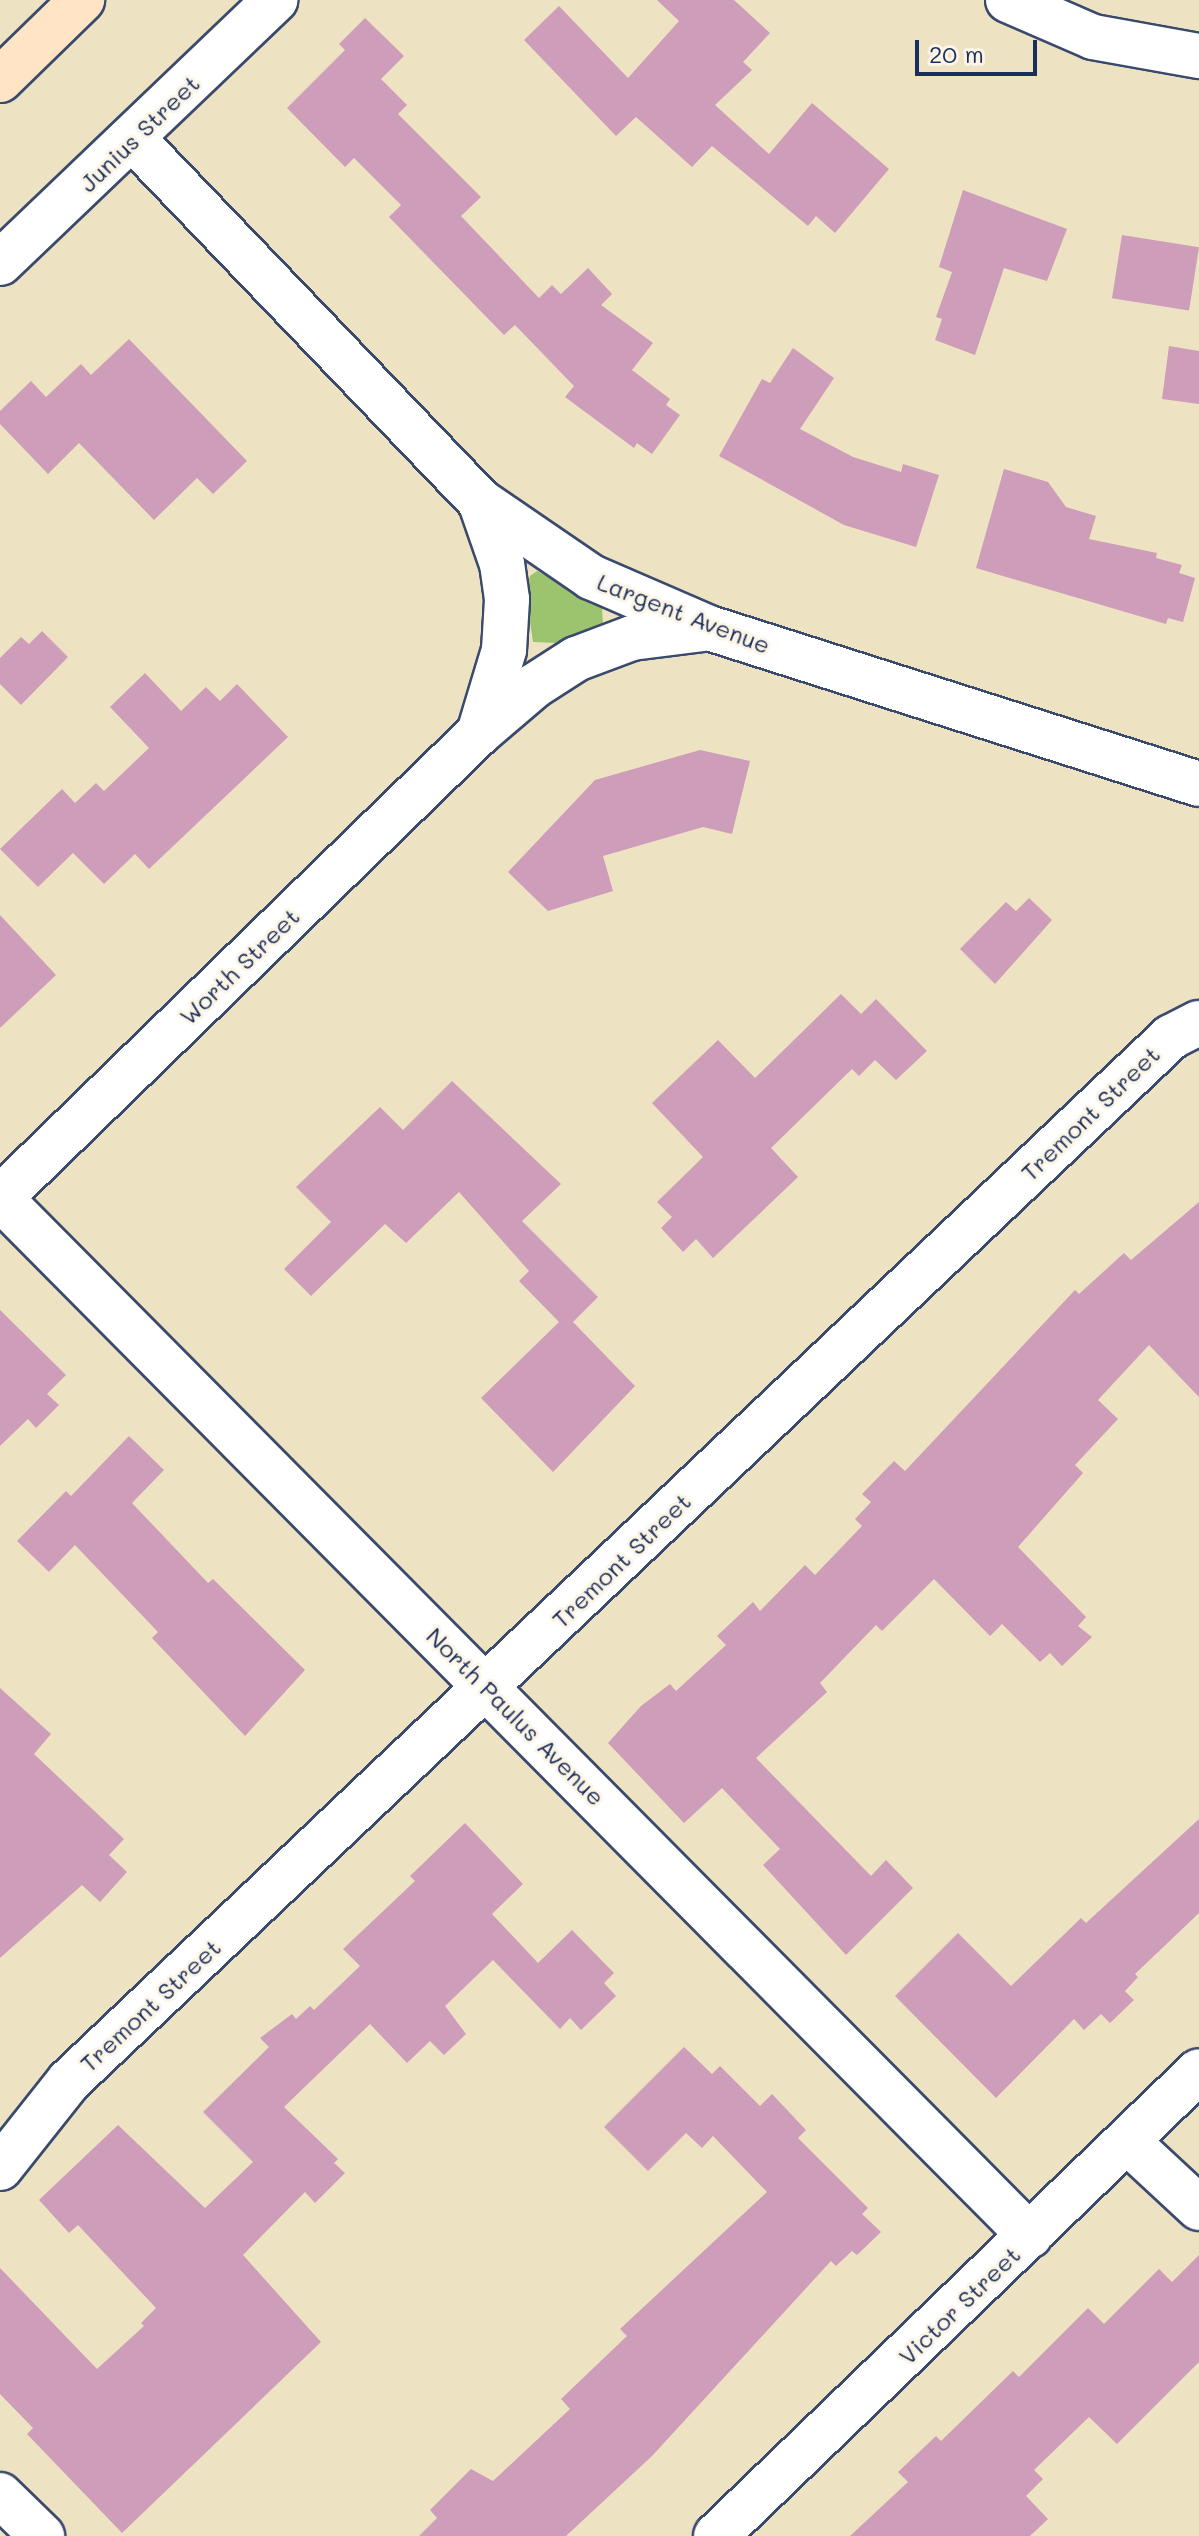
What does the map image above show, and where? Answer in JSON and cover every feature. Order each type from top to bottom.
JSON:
[{"type":"main road","points":[[0,80],[82,0]]},
{"type":"street","name":"Junius Street","points":[[0,263],[134,140],[275,0]]},
{"type":"street","points":[[1008,0],[1093,37],[1199,56]]},
{"type":"street","name":"Largent Avenue","points":[[134,140],[480,501],[591,577],[709,628],[1199,784]]},
{"type":"street","name":"Worth Street","points":[[479,733],[504,650],[507,599],[502,564],[480,501]]},
{"type":"street","name":"Worth Street","points":[[0,1198],[479,733],[576,659],[632,638],[709,628]]},
{"type":"street","name":"Tremont Street","points":[[0,2168],[69,2081],[1190,1022]]},
{"type":"street","name":"North Paulus Avenue","points":[[0,1198],[1030,2236]]},
{"type":"street","name":"Victor Street","points":[[716,2536],[1199,2071]]},
{"type":"street","name":"Tremont Street","points":[[0,2123],[69,2081]]},
{"type":"street","points":[[1128,2142],[1199,2208]]},
{"type":"street","points":[[0,2495],[42,2536]]},
{"type":"green space","points":[[537,571],[593,599],[602,607],[603,626],[556,643],[533,642],[526,594],[530,576]]},
{"type":"building","points":[[657,0],[734,0],[770,33],[743,62],[752,70],[715,105],[769,154],[812,103],[889,169],[835,233],[816,216],[808,226],[712,146],[692,167],[636,117],[616,136],[524,40],[559,6],[628,78],[679,21]]},
{"type":"building","points":[[365,18],[404,56],[381,79],[407,105],[398,114],[481,197],[461,216],[539,298],[552,285],[561,294],[588,268],[612,294],[601,305],[653,343],[632,370],[670,399],[666,405],[680,415],[652,454],[637,443],[634,448],[565,397],[574,386],[515,325],[504,335],[389,217],[401,205],[354,158],[345,167],[287,108],[345,50],[339,44]]},
{"type":"building","points":[[963,190],[1067,229],[1047,281],[1004,268],[975,355],[935,340],[942,319],[936,317],[952,272],[939,267]]},
{"type":"building","points":[[1122,235],[1199,247],[1189,310],[1112,298]]},
{"type":"building","points":[[129,339],[247,461],[213,494],[197,478],[154,520],[79,443],[48,474],[0,424],[0,411],[31,381],[46,397],[81,364],[91,375]]},
{"type":"building","points":[[1169,346],[1199,351],[1199,404],[1162,399]]},
{"type":"building","points":[[793,348],[834,378],[800,429],[853,457],[901,472],[903,464],[939,475],[916,547],[844,525],[719,456],[762,379],[770,383]]},
{"type":"building","points":[[1004,469],[1048,482],[1066,507],[1096,516],[1089,539],[1157,553],[1156,558],[1182,565],[1179,573],[1195,578],[1183,622],[1168,618],[1166,624],[976,568]]},
{"type":"building","points":[[42,631],[68,657],[21,705],[0,684],[0,658],[21,637],[29,644]]},
{"type":"building","points":[[145,673],[181,711],[206,687],[220,701],[237,684],[288,737],[149,869],[135,854],[104,884],[73,853],[38,887],[0,849],[62,789],[75,803],[96,783],[104,791],[149,748],[110,707]]},
{"type":"building","points":[[700,750],[750,761],[732,834],[703,827],[603,856],[613,891],[548,911],[508,872],[595,780]]},
{"type":"building","points":[[1029,898],[1052,920],[995,984],[960,949],[1006,902],[1016,911]]},
{"type":"building","points":[[0,915],[56,975],[0,1028]]},
{"type":"building","points":[[841,994],[861,1014],[876,999],[927,1051],[896,1080],[875,1060],[859,1076],[852,1069],[771,1148],[798,1177],[713,1258],[696,1239],[683,1252],[661,1228],[672,1217],[657,1202],[703,1157],[652,1103],[718,1040],[755,1078]]},
{"type":"building","points":[[452,1081],[561,1184],[522,1221],[598,1297],[573,1322],[635,1386],[553,1472],[481,1398],[559,1322],[519,1281],[529,1271],[459,1192],[406,1243],[385,1224],[311,1296],[284,1269],[331,1222],[296,1187],[380,1107],[403,1130]]},
{"type":"building","points":[[1199,1202],[1199,1397],[1149,1345],[1098,1400],[1118,1419],[1075,1465],[1083,1473],[1018,1547],[1086,1617],[1078,1626],[1092,1637],[1062,1666],[1050,1653],[1040,1662],[1002,1624],[990,1636],[934,1579],[882,1631],[876,1625],[820,1683],[827,1692],[756,1758],[871,1876],[886,1860],[913,1888],[846,1955],[763,1865],[780,1849],[722,1788],[684,1823],[608,1743],[641,1706],[670,1684],[676,1691],[726,1645],[717,1636],[753,1602],[760,1611],[805,1565],[815,1575],[862,1526],[855,1519],[871,1502],[862,1494],[894,1461],[905,1471],[1075,1290],[1079,1294],[1124,1253],[1131,1260]]},
{"type":"building","points":[[0,1310],[66,1375],[47,1394],[59,1405],[36,1428],[28,1419],[0,1446]]},
{"type":"building","points":[[129,1436],[164,1470],[132,1503],[208,1583],[213,1579],[305,1670],[245,1736],[152,1638],[158,1632],[75,1545],[49,1572],[17,1541],[66,1491],[71,1496]]},
{"type":"building","points":[[0,1688],[51,1734],[34,1754],[124,1839],[109,1855],[127,1872],[100,1902],[82,1885],[0,1958]]},
{"type":"building","points":[[1199,1819],[1199,1913],[1135,1974],[1138,1977],[1125,1991],[1134,2000],[1110,2023],[1101,2014],[1084,2030],[1074,2019],[996,2098],[895,1996],[958,1933],[1011,1986],[1081,1918],[1086,1923]]},
{"type":"building","points":[[465,1823],[523,1884],[492,1914],[538,1963],[572,1930],[614,1973],[604,1983],[616,1996],[581,2030],[570,2018],[560,2029],[493,1960],[445,2006],[466,2034],[444,2055],[430,2041],[407,2063],[370,2024],[284,2107],[338,2159],[334,2163],[345,2173],[315,2203],[305,2192],[243,2255],[321,2342],[122,2533],[27,2434],[33,2428],[0,2394],[0,2268],[97,2369],[144,2326],[141,2323],[156,2308],[78,2225],[69,2233],[39,2200],[118,2125],[205,2208],[253,2162],[203,2112],[269,2047],[260,2038],[292,2014],[296,2019],[310,2006],[314,2010],[360,1966],[343,1949],[415,1881],[410,1876]]},
{"type":"building","points":[[684,2047],[712,2074],[720,2066],[760,2106],[772,2094],[806,2130],[798,2138],[868,2208],[862,2214],[881,2232],[857,2255],[852,2251],[836,2266],[831,2261],[652,2456],[566,2536],[419,2536],[437,2518],[430,2510],[471,2469],[493,2481],[570,2409],[561,2399],[627,2336],[620,2329],[767,2192],[713,2136],[702,2148],[686,2133],[648,2171],[604,2127]]},
{"type":"building","points":[[1199,2255],[1199,2362],[1117,2444],[1089,2417],[1034,2470],[1043,2479],[1026,2496],[1048,2519],[1030,2536],[850,2536],[908,2482],[898,2472],[936,2436],[941,2441],[1013,2371],[1019,2377],[1088,2308],[1104,2324],[1159,2269],[1172,2282]]}]
